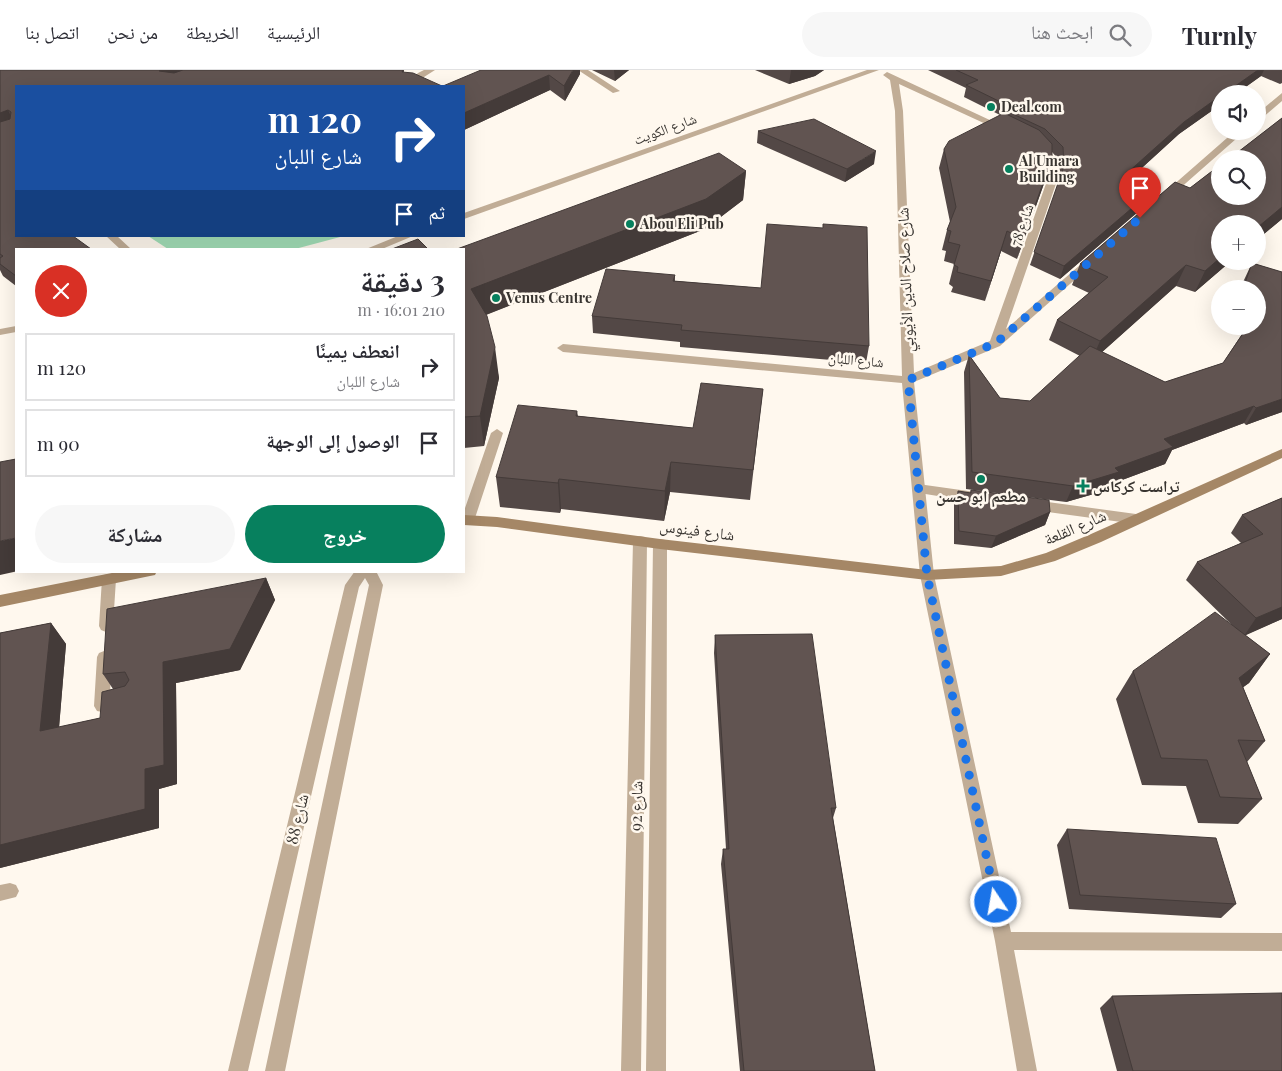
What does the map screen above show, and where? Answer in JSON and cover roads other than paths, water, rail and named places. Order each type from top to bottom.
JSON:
[{"type":"main road","name":"شارع القلعة","points":[[927,575],[1001,571],[1050,557],[1282,453]]},
{"type":"main road","name":"شارع فينوس","points":[[465,520],[497,522],[660,544],[927,575]]},
{"type":"main road","points":[[0,601],[140,573]]},
{"type":"street","points":[[410,70],[421,75]]},
{"type":"street","points":[[411,85],[421,75],[431,70]]},
{"type":"street","points":[[582,70],[616,91]]},
{"type":"street","points":[[876,70],[1013,133]]},
{"type":"street","name":"شارع الكويت","points":[[465,216],[876,70]]},
{"type":"street","name":"شارع صلاح الدين الأيوبي","points":[[894,78],[900,111],[908,380],[927,575],[1004,941],[1027,1071]]},
{"type":"street","points":[[1266,110],[1282,96]]},
{"type":"street","points":[[1160,202],[1231,140]]},
{"type":"street","name":"شارع 78","points":[[996,343],[1053,178],[1053,161],[1030,141]]},
{"type":"street","points":[[112,237],[125,248]]},
{"type":"street","points":[[372,237],[382,245]]},
{"type":"street","points":[[374,248],[405,237]]},
{"type":"street","name":"شارع اللبان","points":[[563,348],[908,380],[996,343],[1100,253]]},
{"type":"street","points":[[0,332],[15,329]]},
{"type":"street","points":[[465,520],[497,433]]},
{"type":"street","points":[[918,489],[988,499]]},
{"type":"street","points":[[1017,503],[1136,519]]},
{"type":"street","name":"شارع 92","points":[[631,1071],[640,541]]},
{"type":"street","name":"شارع 92","points":[[656,1071],[660,544]]},
{"type":"street","name":"شارع 88","points":[[238,1071],[352,584],[361,573]]},
{"type":"street","name":"شارع 88","points":[[275,1071],[376,585],[370,573]]},
{"type":"street","points":[[109,579],[102,706],[125,701]]},
{"type":"street","points":[[1004,941],[1282,942]]},
{"type":"place","name":"Deal.com","points":[[991,107]]},
{"type":"place","name":"Al Umara Building","points":[[1009,169]]},
{"type":"place","name":"Abou Eli Pub","points":[[630,224]]},
{"type":"place","name":"Venus Centre","points":[[496,298]]},
{"type":"place","name":"مطعم ابو حسن","points":[[981,479]]},
{"type":"place","name":"تراست كركاس","points":[[1083,486]]}]
